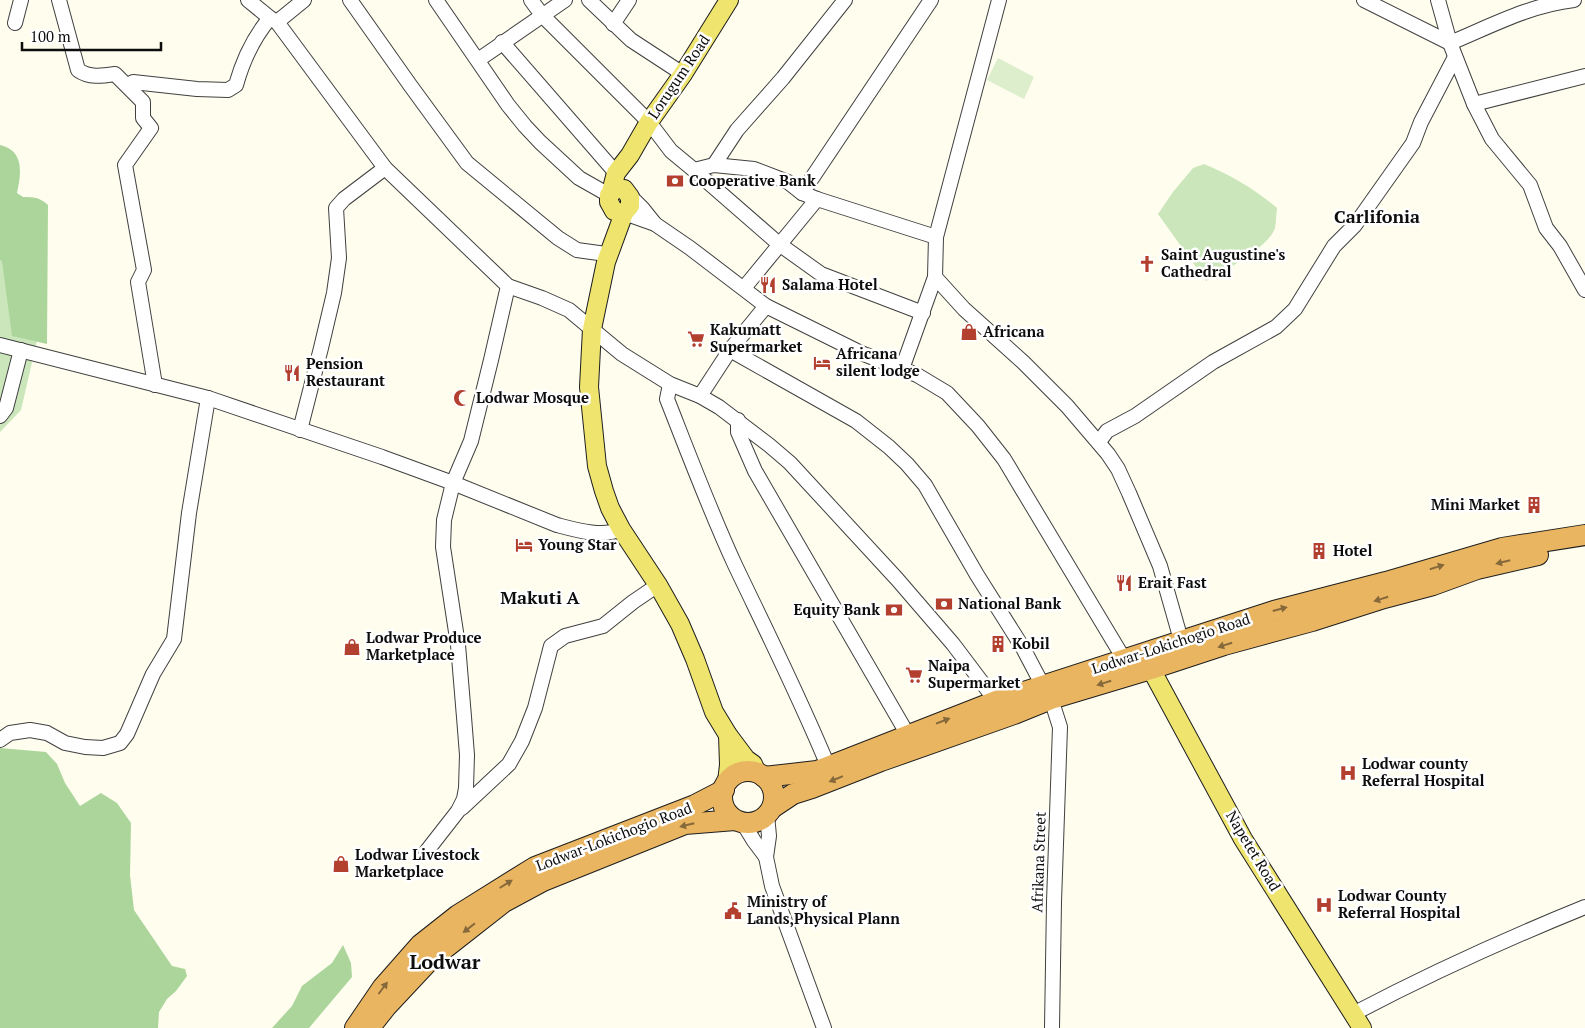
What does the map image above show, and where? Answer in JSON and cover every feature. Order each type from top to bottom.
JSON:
[{"type":"highway","name":"Lodwar-Lokichogio Road","points":[[770,811],[793,794],[1014,714],[1047,692],[1124,659],[1274,610],[1386,582],[1502,548],[1585,536]]},
{"type":"highway","name":"Lodwar-Lokichogio Road","points":[[760,775],[817,771],[996,701],[1151,669],[1224,645],[1433,585],[1477,569],[1519,558],[1585,547]]},
{"type":"highway","points":[[740,772],[760,775],[770,783],[773,790],[774,799],[770,811],[760,820],[752,823],[739,821],[729,814],[724,806],[725,786],[733,776],[740,772]]},
{"type":"highway","name":"Lodwar-Lokichogio Road","points":[[355,1028],[384,986],[420,945],[458,915],[535,867],[694,805],[725,786]]},
{"type":"highway","name":"Lodwar-Lokichogio Road","points":[[370,1028],[386,1007],[430,960],[504,902],[543,881],[685,824],[739,821]]},
{"type":"main road","name":"Lorugum Road","points":[[630,155],[649,122],[683,74],[729,0]]},
{"type":"main road","points":[[606,258],[624,213],[630,206],[617,196],[616,174],[630,155]]},
{"type":"main road","points":[[630,155],[617,196],[592,329],[590,387],[596,456],[604,492],[621,529],[658,585],[680,624],[695,658],[714,712],[728,735],[760,775]]},
{"type":"main road","name":"Napetet Road","points":[[1151,669],[1243,839],[1357,1021]]},
{"type":"main road","points":[[725,786],[729,765],[728,735]]},
{"type":"street","points":[[15,23],[21,0]]},
{"type":"street","points":[[59,0],[78,70],[97,77],[114,74],[143,102],[143,118],[151,128],[125,166],[144,270],[138,282],[155,385]]},
{"type":"street","points":[[248,0],[274,20],[385,168],[508,286],[569,310],[622,354],[670,384],[700,396],[738,420],[790,463],[953,644],[996,701]]},
{"type":"street","points":[[133,82],[197,89],[228,90],[236,85],[240,70],[256,35],[274,20],[304,0]]},
{"type":"street","points":[[350,0],[467,163],[558,238],[577,250],[606,258]]},
{"type":"street","points":[[436,0],[508,105],[540,142],[578,178],[643,209],[655,224],[766,306],[861,353],[929,381],[947,393],[982,431],[1004,459],[1124,659]]},
{"type":"street","points":[[531,0],[542,15],[649,122],[671,151],[779,244],[821,274],[923,313]]},
{"type":"street","points":[[478,60],[565,0]]},
{"type":"street","points":[[589,0],[631,40],[683,74]]},
{"type":"street","points":[[613,24],[628,0]]},
{"type":"street","points":[[714,165],[737,130],[783,78],[845,0]]},
{"type":"street","points":[[802,193],[930,0]]},
{"type":"street","points":[[902,369],[935,277],[936,237],[999,0]]},
{"type":"street","points":[[1364,0],[1450,43],[1525,11],[1550,3],[1574,0]]},
{"type":"street","points":[[1438,0],[1450,43],[1474,104],[1492,139],[1510,162],[1523,174],[1530,185],[1546,228],[1560,246],[1585,290]]},
{"type":"street","points":[[502,42],[616,174]]},
{"type":"street","points":[[1099,442],[1108,431],[1135,416],[1213,362],[1276,327],[1295,309],[1334,246],[1355,225],[1413,143],[1421,122],[1455,57]]},
{"type":"street","points":[[1474,104],[1585,76]]},
{"type":"street","points":[[694,170],[714,165],[761,171],[788,182],[802,193],[817,199],[936,237]]},
{"type":"street","points":[[300,430],[322,348],[338,267],[336,208],[344,199],[385,168]]},
{"type":"street","points":[[744,288],[817,199]]},
{"type":"street","points":[[624,213],[655,224]]},
{"type":"street","points":[[935,277],[976,321],[1023,362],[1099,442],[1118,469],[1146,533],[1167,588],[1181,640]]},
{"type":"street","points":[[458,811],[464,799],[466,788],[467,755],[458,645],[443,547],[444,520],[453,483],[471,441],[508,286]]},
{"type":"street","points":[[700,396],[730,350],[766,306]]},
{"type":"street","points":[[0,345],[208,398],[453,483],[564,527],[600,533],[621,529]]},
{"type":"street","points":[[0,416],[6,408],[21,350]]},
{"type":"street","name":"Afrikana Street","points":[[730,350],[856,421],[907,464],[925,484],[977,575],[1023,648],[1047,692],[1060,727],[1052,1028]]},
{"type":"street","points":[[670,384],[667,399],[703,492],[735,565],[798,696],[828,766]]},
{"type":"street","points":[[0,740],[10,733],[30,730],[47,732],[65,743],[84,747],[104,748],[120,743],[127,734],[153,674],[174,639],[189,513],[208,398]]},
{"type":"street","points":[[738,420],[738,432],[756,471],[908,735]]},
{"type":"street","points":[[426,852],[458,811],[509,764],[522,741],[535,708],[551,646],[564,636],[603,626],[658,585]]},
{"type":"street","points":[[770,811],[766,857],[772,886],[824,1028]]},
{"type":"street","points":[[739,821],[766,857]]},
{"type":"street","points":[[1357,1021],[1439,970],[1585,907]]},
{"type":"green space","points":[[998,58],[1034,77],[1024,99],[987,80]]},
{"type":"green space","points":[[0,145],[14,152],[17,158],[20,178],[17,193],[23,197],[39,199],[48,205],[47,344],[12,336],[2,261],[0,260]]},
{"type":"green space","points":[[1204,164],[1243,183],[1277,208],[1275,228],[1264,243],[1245,258],[1206,281],[1158,214],[1193,168]]},
{"type":"green space","points":[[0,230],[39,332],[21,410],[0,432]]},
{"type":"green space","points":[[0,748],[46,752],[57,764],[65,783],[80,806],[101,793],[117,803],[131,823],[130,875],[134,910],[172,966],[185,969],[187,976],[176,991],[167,999],[159,1012],[158,1028],[0,1028]]},
{"type":"green space","points":[[343,945],[351,963],[352,977],[309,1028],[272,1028],[292,1006],[302,986],[332,963]]},
{"type":"place","name":"Cooperative Bank","points":[[675,181]]},
{"type":"place","name":"Saint Augustine's Cathedral","points":[[1147,264]]},
{"type":"place","name":"Salama Hotel","points":[[768,285]]},
{"type":"place","name":"Africana","points":[[969,332]]},
{"type":"place","name":"Kakumatt Supermarket","points":[[696,339]]},
{"type":"place","name":"Africana silent lodge","points":[[822,363]]},
{"type":"place","name":"Pension Restaurant","points":[[292,373]]},
{"type":"place","name":"Lodwar Mosque","points":[[462,398]]},
{"type":"place","name":"Mini Market","points":[[1534,505]]},
{"type":"place","name":"Young Star","points":[[524,545]]},
{"type":"place","name":"Hotel","points":[[1319,551]]},
{"type":"place","name":"Erait Fast","points":[[1124,583]]},
{"type":"place","name":"National Bank","points":[[944,604]]},
{"type":"place","name":"Equity Bank","points":[[894,610]]},
{"type":"place","name":"Kobil","points":[[998,644]]},
{"type":"place","name":"Lodwar Produce Marketplace","points":[[352,647]]},
{"type":"place","name":"Naipa Supermarket","points":[[914,675]]},
{"type":"place","name":"Lodwar county Referral Hospital","points":[[1348,773]]},
{"type":"place","name":"Lodwar Livestock Marketplace","points":[[341,864]]},
{"type":"place","name":"Lodwar County Referral Hospital","points":[[1324,905]]},
{"type":"place","name":"Ministry of Lands,Physical Plann","points":[[733,911]]},
{"type":"district","name":"Carlifonia","points":[[1377,217]]},
{"type":"district","name":"Makuti A","points":[[540,598]]},
{"type":"district","name":"Lodwar","points":[[445,962]]}]
